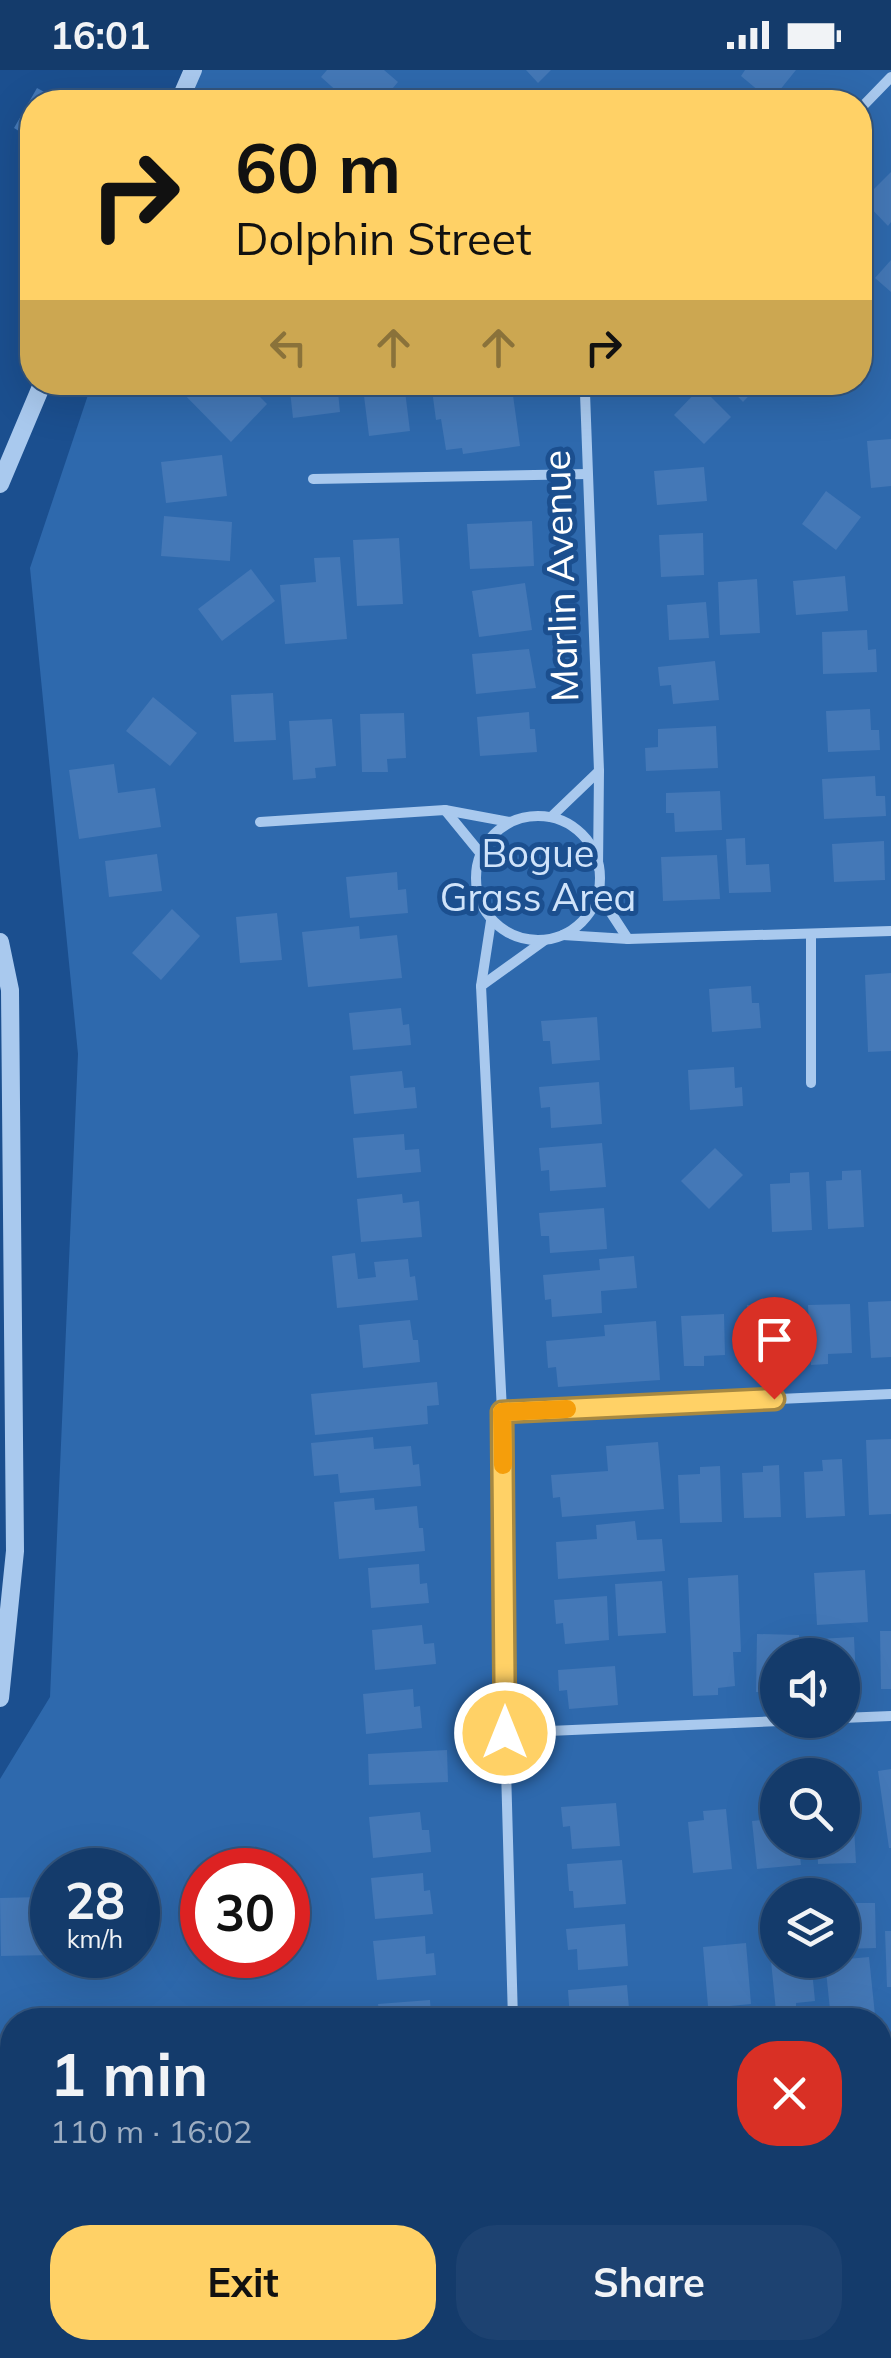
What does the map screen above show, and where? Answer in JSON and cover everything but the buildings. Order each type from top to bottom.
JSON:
[{"type":"street","points":[[872,96],[891,76]]},
{"type":"street","points":[[0,484],[37,395]]},
{"type":"street","name":"Marlin Avenue","points":[[585,395],[599,771],[598,867]]},
{"type":"street","points":[[313,478],[587,474]]},
{"type":"street","points":[[552,817],[599,771]]},
{"type":"street","points":[[260,822],[444,810],[510,822]]},
{"type":"street","points":[[444,810],[481,854]]},
{"type":"street","points":[[530,816],[552,817],[571,825],[586,838],[595,855],[600,874],[598,893],[578,925],[563,935],[527,940],[510,934],[491,920],[476,889],[481,854],[493,835],[510,822],[530,816]]},
{"type":"street","points":[[598,893],[628,939]]},
{"type":"street","points":[[491,920],[481,986],[502,1412],[505,1733],[514,2008]]},
{"type":"street","points":[[563,935],[628,939],[891,931]]},
{"type":"street","points":[[810,934],[811,1083]]},
{"type":"street","points":[[481,986],[545,940]]},
{"type":"street","points":[[0,942],[10,990],[15,1551],[0,1698]]},
{"type":"street","points":[[502,1412],[891,1394]]},
{"type":"street","points":[[860,1717],[891,1716]]},
{"type":"street","points":[[505,1733],[760,1722]]},
{"type":"green space","name":"Bogue Grass Area","points":[[195,70],[891,70],[891,2008],[0,2008],[0,1779],[50,1697],[78,1054],[30,568],[88,395],[872,395],[872,90],[188,90]]},
{"type":"slow traffic","points":[[503,1465],[502,1412],[567,1409]]},
{"type":"route","points":[[505,1733],[502,1412],[774,1399]]}]
